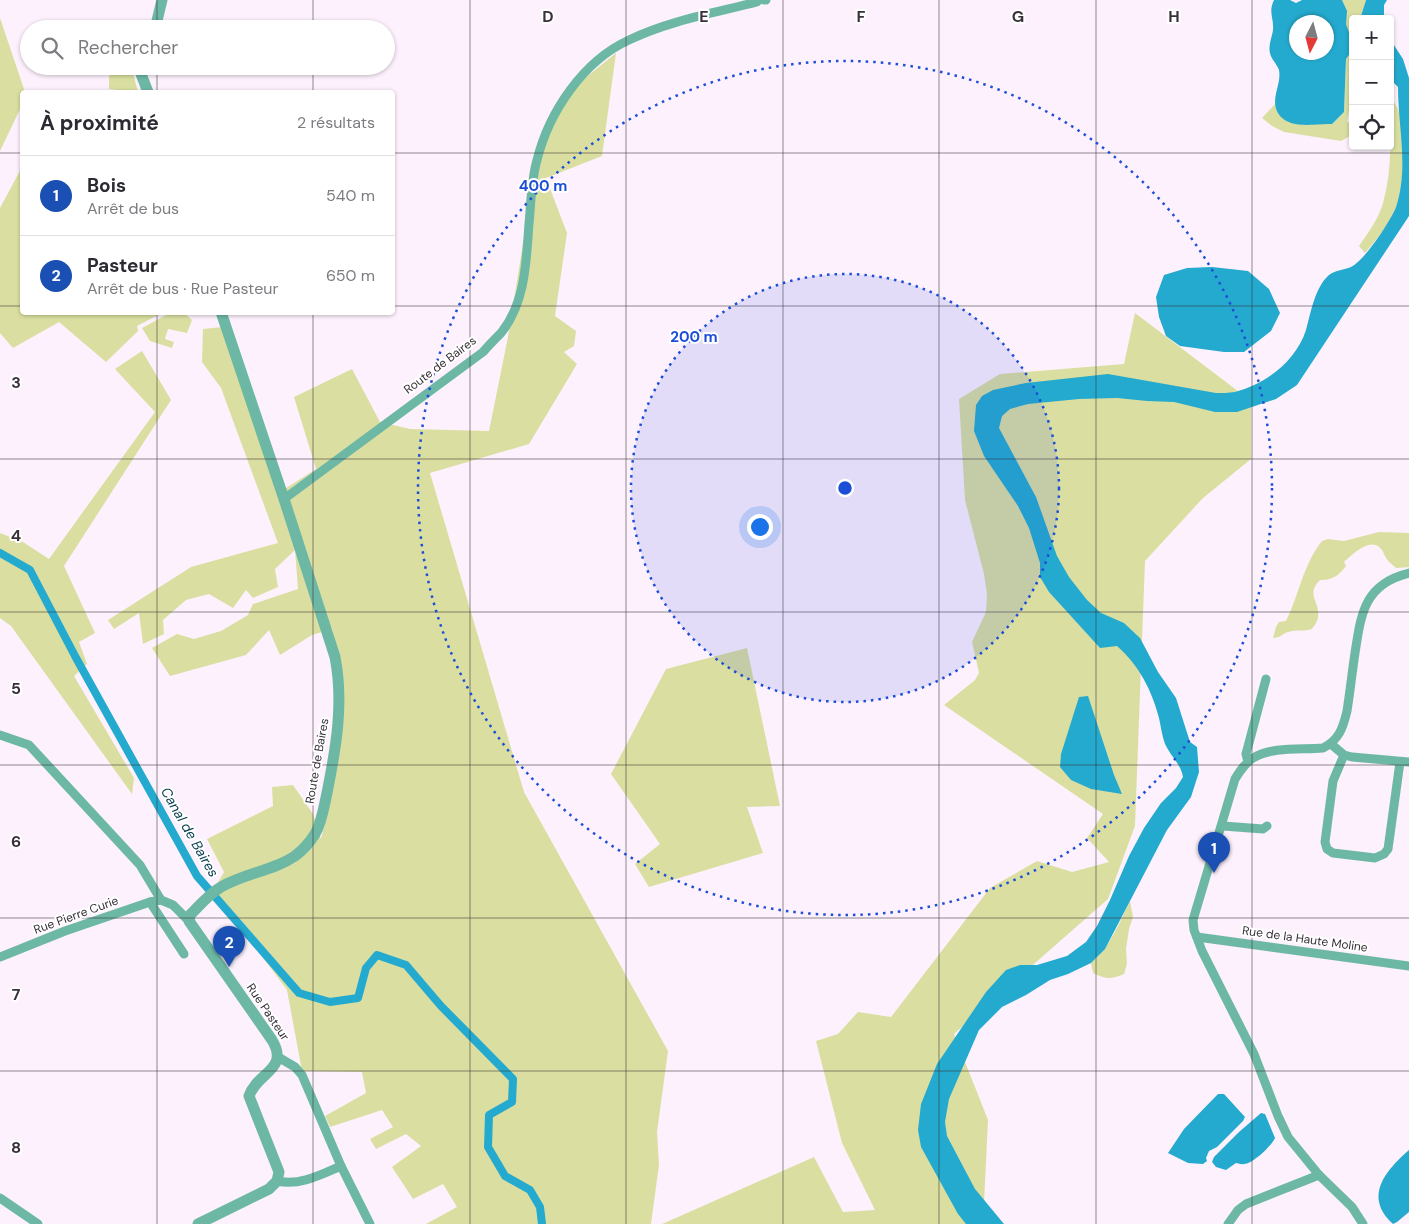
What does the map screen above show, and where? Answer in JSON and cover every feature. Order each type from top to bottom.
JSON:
[{"type":"street","points":[[158,20],[162,0]]},
{"type":"street","name":"Route de Baires","points":[[284,499],[482,352],[502,332],[515,308],[525,277],[536,160],[552,118],[574,84],[606,55],[627,41],[648,32],[762,1]]},
{"type":"street","points":[[142,75],[147,90]]},
{"type":"street","name":"Route de Baires","points":[[188,921],[190,915],[220,887],[254,872],[283,863],[301,851],[316,832],[323,812],[339,725],[338,673],[335,657],[222,315]]},
{"type":"street","points":[[1362,1224],[1358,1214],[1319,1176],[1288,1137],[1254,1054],[1202,951],[1194,930],[1193,920],[1236,779],[1248,762],[1268,752],[1323,748],[1337,738],[1344,726],[1360,622],[1365,605],[1375,590],[1383,584],[1393,578],[1409,574]]},
{"type":"street","points":[[1248,762],[1246,754],[1266,679]]},
{"type":"street","name":"Rue Pasteur","points":[[0,735],[29,745],[140,865],[161,900],[173,905],[188,921],[278,1049],[278,1057],[295,1067],[302,1075],[341,1166],[370,1224]]},
{"type":"street","points":[[1331,744],[1344,755],[1404,762],[1388,849],[1384,854],[1375,858],[1332,853],[1327,848],[1325,842],[1333,781],[1344,755]]},
{"type":"street","points":[[1223,826],[1263,829],[1267,826]]},
{"type":"street","name":"Rue Pierre Curie","points":[[0,957],[64,931],[161,900]]},
{"type":"street","points":[[150,902],[184,954]]},
{"type":"street","name":"Rue de la Haute Moline","points":[[1197,937],[1409,966]]},
{"type":"street","points":[[198,1224],[269,1189],[277,1181],[279,1172],[249,1096],[252,1086],[272,1069],[278,1057]]},
{"type":"street","points":[[277,1181],[288,1183],[314,1178],[341,1166]]},
{"type":"street","points":[[1228,1224],[1238,1210],[1246,1204],[1319,1176]]},
{"type":"street","points":[[0,1198],[38,1224]]},
{"type":"green space","points":[[1342,0],[1366,0],[1361,15],[1349,15],[1349,37],[1346,24]]},
{"type":"green space","points":[[0,18],[24,90],[20,90],[20,109],[0,151]]},
{"type":"green space","points":[[616,53],[602,156],[546,178],[567,233],[555,316],[576,331],[574,346],[564,352],[577,364],[529,444],[430,473],[524,792],[668,1051],[657,1132],[659,1165],[651,1224],[426,1224],[457,1207],[443,1184],[413,1199],[392,1167],[421,1146],[406,1134],[376,1149],[370,1139],[393,1127],[382,1110],[330,1127],[325,1116],[366,1093],[362,1072],[302,1071],[287,990],[213,891],[224,872],[207,839],[273,806],[272,787],[293,785],[313,814],[321,839],[337,769],[344,693],[332,629],[312,635],[280,655],[269,630],[246,655],[170,676],[152,648],[177,634],[194,639],[221,631],[248,615],[253,604],[298,589],[295,550],[275,569],[278,587],[253,598],[246,590],[233,608],[209,594],[186,600],[163,620],[164,634],[143,644],[139,613],[114,629],[108,620],[191,567],[278,543],[221,388],[202,362],[203,329],[222,327],[280,492],[316,469],[294,397],[352,369],[380,422],[410,429],[489,431],[508,337],[537,156],[568,92]]},
{"type":"green space","points":[[1349,55],[1349,110],[1347,121],[1349,123],[1349,137],[1341,141],[1284,132],[1262,118],[1275,104],[1281,116],[1304,125],[1332,124],[1344,112],[1346,59]]},
{"type":"green space","points":[[110,75],[133,75],[137,90],[109,89]]},
{"type":"green space","points":[[1394,102],[1401,119],[1402,131],[1401,187],[1395,209],[1389,221],[1365,253],[1359,246],[1379,214],[1388,177],[1390,150],[1394,150]]},
{"type":"green space","points":[[20,171],[20,315],[158,315],[137,326],[138,331],[106,362],[59,322],[13,348],[0,333],[0,208]]},
{"type":"green space","points":[[1135,313],[1251,401],[1251,459],[1203,498],[1145,561],[1135,826],[1108,899],[954,1034],[988,1120],[983,1224],[662,1224],[814,1157],[843,1212],[875,1210],[842,1143],[816,1041],[838,1034],[858,1012],[891,1017],[990,888],[1037,861],[1072,872],[1109,862],[1087,838],[1103,814],[944,705],[975,680],[979,673],[972,642],[986,612],[987,594],[984,574],[965,500],[959,399],[1000,374],[1124,364]]},
{"type":"green space","points":[[166,315],[186,315],[192,320],[187,333],[168,329],[165,339],[174,342],[172,348],[150,341],[142,328]]},
{"type":"green space","points":[[142,351],[171,400],[64,566],[95,633],[79,642],[87,664],[74,676],[134,778],[132,794],[11,626],[0,618],[0,533],[23,542],[49,559],[155,412],[115,369]]},
{"type":"green space","points":[[1379,532],[1409,533],[1409,567],[1396,568],[1377,546],[1372,545],[1362,548],[1344,562],[1346,566],[1338,575],[1328,580],[1320,580],[1316,585],[1314,594],[1318,618],[1312,629],[1291,631],[1273,638],[1279,622],[1286,621],[1310,560],[1322,541],[1328,539],[1344,541]]},
{"type":"green space","points":[[747,648],[780,806],[747,807],[763,853],[649,887],[635,864],[660,844],[611,774],[666,669]]},
{"type":"green space","points":[[1130,901],[1133,917],[1129,929],[1126,949],[1127,964],[1124,974],[1108,978],[1101,977],[1093,973],[1091,963],[1109,942]]},
{"type":"water","points":[[1274,0],[1290,0],[1296,3],[1302,0],[1342,0],[1347,11],[1346,24],[1349,32],[1349,55],[1346,59],[1344,112],[1332,124],[1305,125],[1291,123],[1280,116],[1275,105],[1279,70],[1270,50],[1273,30],[1271,12]]},
{"type":"water","points":[[1366,0],[1387,0],[1384,5],[1384,15],[1361,15]]},
{"type":"water","points":[[1394,45],[1403,59],[1409,78],[1409,216],[1297,385],[1276,399],[1237,412],[1215,412],[1174,402],[1117,398],[1079,399],[1028,404],[1010,409],[1002,416],[999,428],[1036,497],[1057,556],[1069,577],[1087,600],[1101,613],[1124,623],[1140,638],[1158,672],[1176,698],[1190,742],[1197,747],[1199,772],[1191,797],[1167,830],[1105,949],[1091,963],[1050,980],[1002,1007],[979,1030],[949,1099],[945,1122],[947,1136],[975,1189],[1004,1224],[966,1224],[958,1214],[921,1147],[918,1130],[921,1104],[937,1064],[986,992],[1006,970],[1020,965],[1037,965],[1067,956],[1086,942],[1097,926],[1144,828],[1161,803],[1176,788],[1183,777],[1180,768],[1165,744],[1153,698],[1144,679],[1132,661],[1117,646],[1100,648],[1049,592],[1040,577],[1040,563],[1029,528],[1018,506],[984,456],[974,431],[976,405],[982,396],[993,390],[1026,383],[1108,374],[1216,393],[1233,392],[1258,383],[1278,370],[1295,352],[1301,341],[1314,300],[1324,280],[1332,273],[1351,267],[1363,257],[1383,231],[1396,207],[1402,177],[1398,87],[1394,83]]},
{"type":"water","points":[[1212,267],[1248,271],[1269,289],[1280,313],[1271,331],[1244,352],[1224,352],[1180,346],[1166,336],[1159,317],[1156,297],[1164,275],[1187,268]]},
{"type":"water","points":[[1088,696],[1122,794],[1091,789],[1071,780],[1060,767],[1061,754],[1079,697]]},
{"type":"water","points":[[1218,1094],[1224,1094],[1245,1117],[1243,1121],[1217,1147],[1209,1151],[1206,1158],[1207,1161],[1203,1164],[1188,1163],[1168,1153],[1184,1129]]},
{"type":"water","points":[[1261,1113],[1265,1114],[1275,1138],[1270,1145],[1262,1154],[1248,1163],[1236,1163],[1226,1170],[1216,1167],[1212,1162],[1214,1157]]},
{"type":"water","points":[[1409,1150],[1409,1212],[1393,1224],[1384,1214],[1379,1204],[1379,1194],[1385,1176]]},
{"type":"waterway","name":"Canal de Baires","points":[[0,553],[30,570],[75,656],[197,876],[299,993],[330,1002],[358,998],[366,968],[377,955],[406,965],[441,1006],[513,1079],[512,1102],[489,1115],[488,1147],[505,1176],[530,1190],[540,1207],[542,1224]]},
{"type":"place","name":"Bois","points":[[1214,873]]},
{"type":"place","name":"Pasteur","points":[[229,967]]}]
